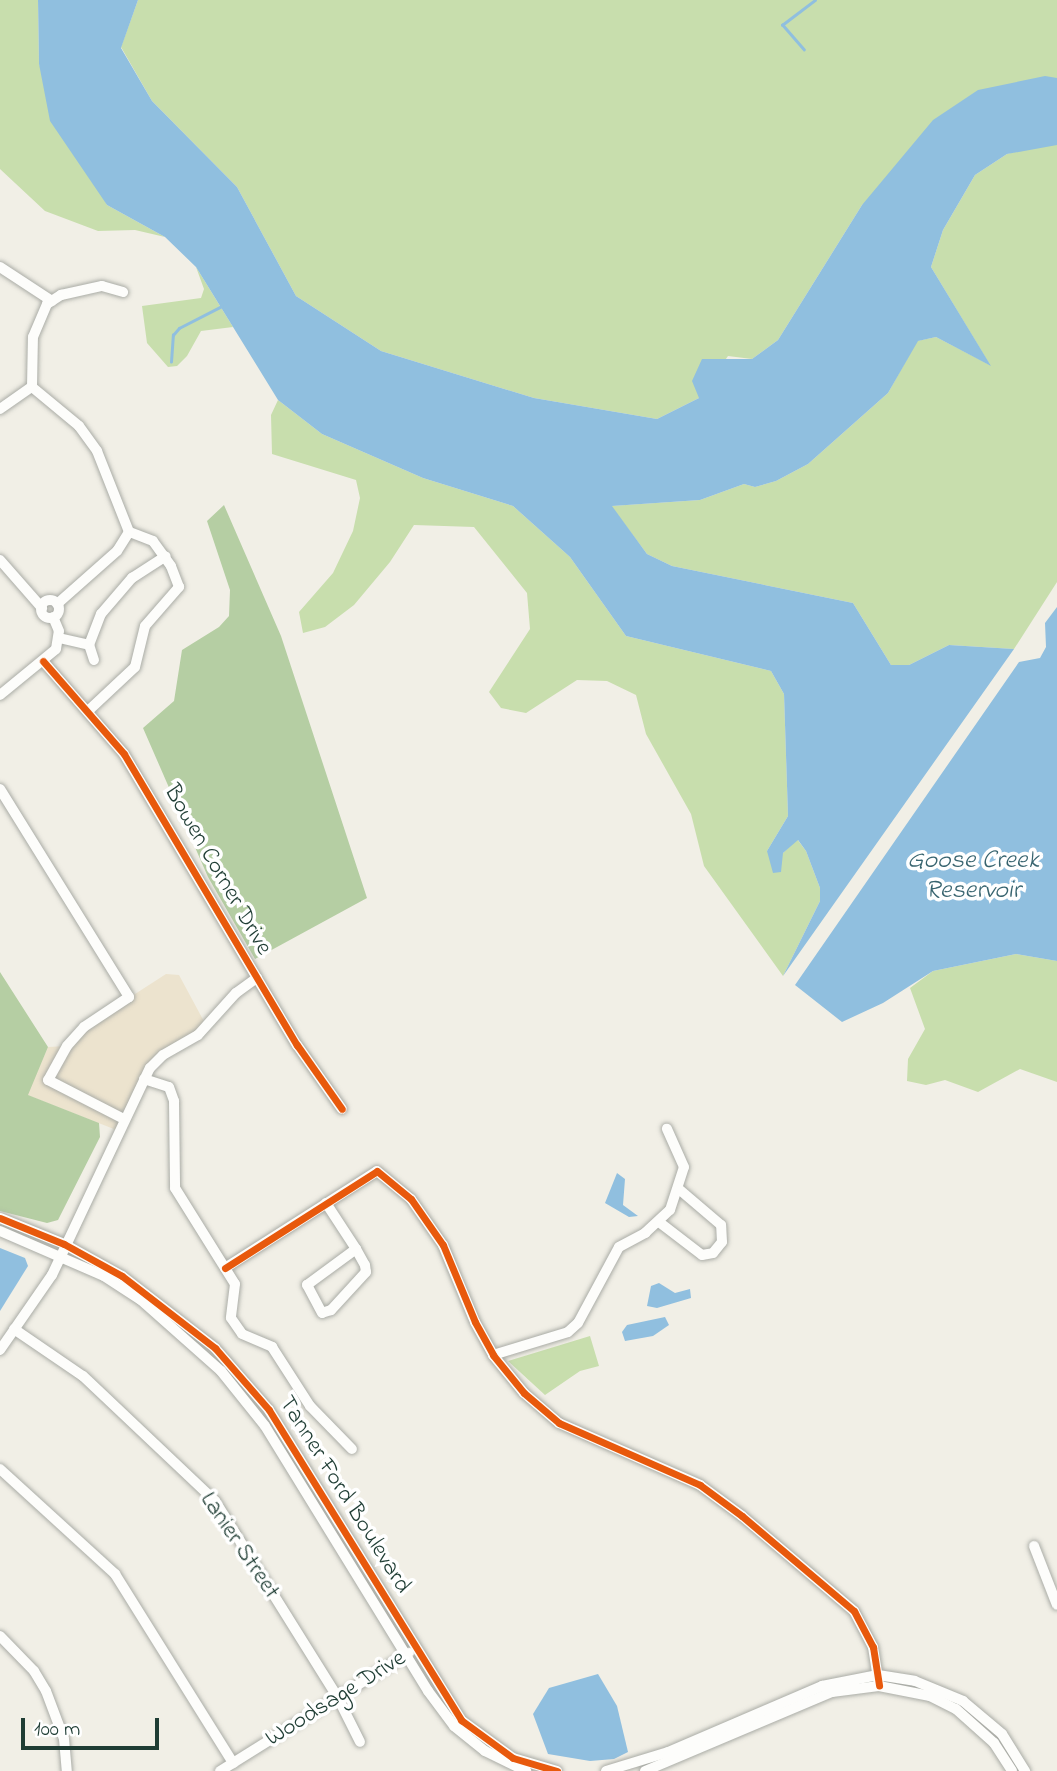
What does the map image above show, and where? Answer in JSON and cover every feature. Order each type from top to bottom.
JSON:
[{"type":"street","points":[[0,267],[52,302]]},
{"type":"street","points":[[32,387],[33,337],[52,302],[61,295],[102,286],[123,292]]},
{"type":"street","points":[[0,409],[32,387]]},
{"type":"street","points":[[32,387],[79,426],[97,451],[129,532],[153,541],[166,556],[179,587],[174,598],[145,626],[135,667],[88,711]]},
{"type":"street","points":[[57,604],[117,551],[129,532]]},
{"type":"street","points":[[94,660],[89,645],[101,614],[120,590],[166,556]]},
{"type":"street","points":[[0,560],[42,608],[44,616],[53,617],[59,612],[57,604]]},
{"type":"street","points":[[42,608],[47,601],[57,604]]},
{"type":"street","points":[[53,617],[59,638]]},
{"type":"street","points":[[59,638],[89,645]]},
{"type":"street","points":[[0,695],[43,661],[59,638]]},
{"type":"street","name":"Bowen Corner Drive","points":[[43,661],[116,743],[157,803],[257,978],[342,1109]]},
{"type":"street","points":[[0,789],[129,998],[84,1027],[67,1046],[48,1080],[124,1119]]},
{"type":"street","points":[[0,1350],[52,1275],[144,1079],[163,1055],[198,1035],[236,993],[257,978]]},
{"type":"street","points":[[144,1079],[169,1087],[174,1101],[174,1188],[235,1284],[231,1318],[242,1334],[272,1347],[310,1406],[352,1449]]},
{"type":"street","points":[[493,1354],[568,1332],[578,1323],[620,1247],[659,1222],[680,1190],[684,1167],[667,1129]]},
{"type":"street","points":[[225,1268],[326,1203],[377,1166],[388,1181],[411,1199],[443,1245],[493,1354],[524,1392],[559,1423],[700,1485],[742,1516],[854,1611],[873,1647],[878,1681]]},
{"type":"street","points":[[659,1222],[702,1255],[713,1253],[722,1242],[721,1225],[680,1190]]},
{"type":"street","points":[[326,1203],[356,1249],[366,1272],[331,1310],[322,1312],[307,1285],[356,1249]]},
{"type":"street","name":"Tanner Ford Boulevard","points":[[0,1218],[122,1276],[215,1348],[244,1379],[294,1448],[417,1648],[474,1732],[513,1758],[557,1771]]},
{"type":"street","name":"Tanner Ford Boulevard","points":[[0,1231],[62,1249],[141,1300],[221,1371],[265,1426],[406,1654],[454,1726],[485,1751],[526,1771]]},
{"type":"street","name":"Lanier Street","points":[[14,1329],[83,1376],[215,1501],[338,1698],[360,1742]]},
{"type":"street","points":[[0,1469],[115,1574],[233,1763]]},
{"type":"street","points":[[1034,1546],[1057,1605]]},
{"type":"street","points":[[0,1636],[34,1671],[46,1691],[64,1739],[67,1771]]},
{"type":"street","name":"Woodsage Drive","points":[[220,1771],[417,1648]]},
{"type":"street","points":[[606,1771],[668,1752],[822,1686],[878,1681],[915,1681],[963,1701],[1002,1734],[1025,1771]]},
{"type":"street","points":[[645,1771],[832,1692],[878,1681],[930,1696],[956,1709],[994,1743],[1012,1771]]},
{"type":"shaded area","points":[[166,974],[179,975],[207,1027],[163,1055],[119,1131],[27,1095],[48,1047],[67,1046],[84,1027]]},
{"type":"green space","points":[[0,0],[38,0],[39,64],[107,205],[165,237],[135,230],[98,231],[45,211],[0,169]]},
{"type":"green space","points":[[138,0],[1057,0],[1057,79],[862,205],[778,340],[752,359],[728,356],[699,398],[657,419],[534,398],[381,351],[296,296],[237,187],[152,101],[121,47]]},
{"type":"green space","points":[[1039,145],[1057,145],[1057,582],[1014,649],[949,645],[909,665],[891,665],[853,603],[672,566],[647,554],[611,506],[700,500],[744,484],[755,487],[776,481],[808,464],[888,393],[917,341],[936,337],[990,365],[931,267],[943,230],[975,175],[1007,154]]},
{"type":"green space","points":[[196,267],[233,327],[201,331],[187,356],[177,366],[168,367],[147,343],[142,306],[201,298],[204,289]]},
{"type":"green space","points":[[278,400],[322,434],[423,478],[513,506],[570,557],[626,636],[771,671],[784,694],[788,816],[767,851],[783,853],[797,839],[806,851],[820,888],[820,901],[783,976],[704,866],[691,814],[646,734],[636,695],[607,681],[577,680],[526,713],[501,708],[489,692],[530,629],[527,593],[474,527],[414,525],[390,562],[354,605],[325,627],[303,633],[299,612],[333,573],[353,531],[360,498],[356,480],[272,454],[271,415]]},
{"type":"green space","points":[[224,505],[281,636],[367,898],[255,959],[208,877],[143,728],[174,701],[182,650],[219,627],[229,616],[230,590],[207,521]]},
{"type":"green space","points":[[1016,954],[1057,961],[1057,1082],[1020,1069],[978,1092],[945,1080],[926,1085],[907,1081],[908,1059],[925,1029],[910,988],[933,971]]},
{"type":"green space","points":[[0,972],[48,1047],[28,1095],[99,1123],[100,1137],[58,1220],[47,1223],[0,1211]]},
{"type":"green space","points":[[590,1336],[599,1366],[580,1371],[545,1395],[508,1361]]},
{"type":"water","points":[[38,0],[138,0],[121,48],[152,101],[237,187],[296,296],[381,351],[534,398],[657,419],[699,398],[692,381],[702,359],[752,359],[778,340],[862,205],[933,120],[978,90],[1045,76],[1057,78],[1057,145],[1007,154],[975,175],[943,230],[931,267],[991,366],[936,337],[918,341],[888,393],[808,464],[776,481],[755,487],[744,484],[700,500],[612,506],[647,554],[672,566],[853,603],[891,665],[909,665],[949,645],[1014,649],[783,976],[820,901],[820,888],[806,851],[798,840],[783,853],[781,872],[773,873],[767,851],[788,816],[784,694],[771,671],[626,636],[570,557],[513,506],[423,478],[322,434],[278,400],[196,267],[165,237],[107,205],[50,121],[39,64]]},
{"type":"water","name":"Goose Creek Reservoir","points":[[1057,607],[1057,961],[1016,954],[933,971],[883,1003],[842,1022],[795,985],[1019,662],[1040,658],[1046,647],[1045,623]]},
{"type":"water","points":[[617,1173],[625,1179],[623,1205],[638,1216],[629,1217],[605,1203]]},
{"type":"water","points":[[0,1248],[25,1258],[28,1266],[0,1311]]},
{"type":"water","points":[[659,1283],[675,1293],[690,1289],[691,1298],[657,1308],[647,1306],[651,1286]]},
{"type":"water","points":[[665,1317],[669,1325],[653,1336],[625,1341],[622,1332],[627,1325]]},
{"type":"water","points":[[598,1674],[617,1706],[628,1752],[614,1759],[590,1761],[548,1754],[533,1714],[549,1688]]},
{"type":"waterway","points":[[804,50],[782,25],[815,0]]},
{"type":"waterway","points":[[171,362],[173,335],[179,328],[222,306]]},
{"type":"cycle path","points":[[43,661],[124,754],[297,1045],[342,1109]]},
{"type":"cycle path","points":[[225,1268],[377,1171],[411,1199],[443,1245],[475,1322],[493,1355],[524,1393],[559,1423],[700,1485],[742,1516],[854,1611],[873,1647],[879,1686]]},
{"type":"cycle path","points":[[0,1218],[64,1244],[122,1276],[215,1348],[269,1410],[461,1720],[513,1758],[557,1771]]}]
